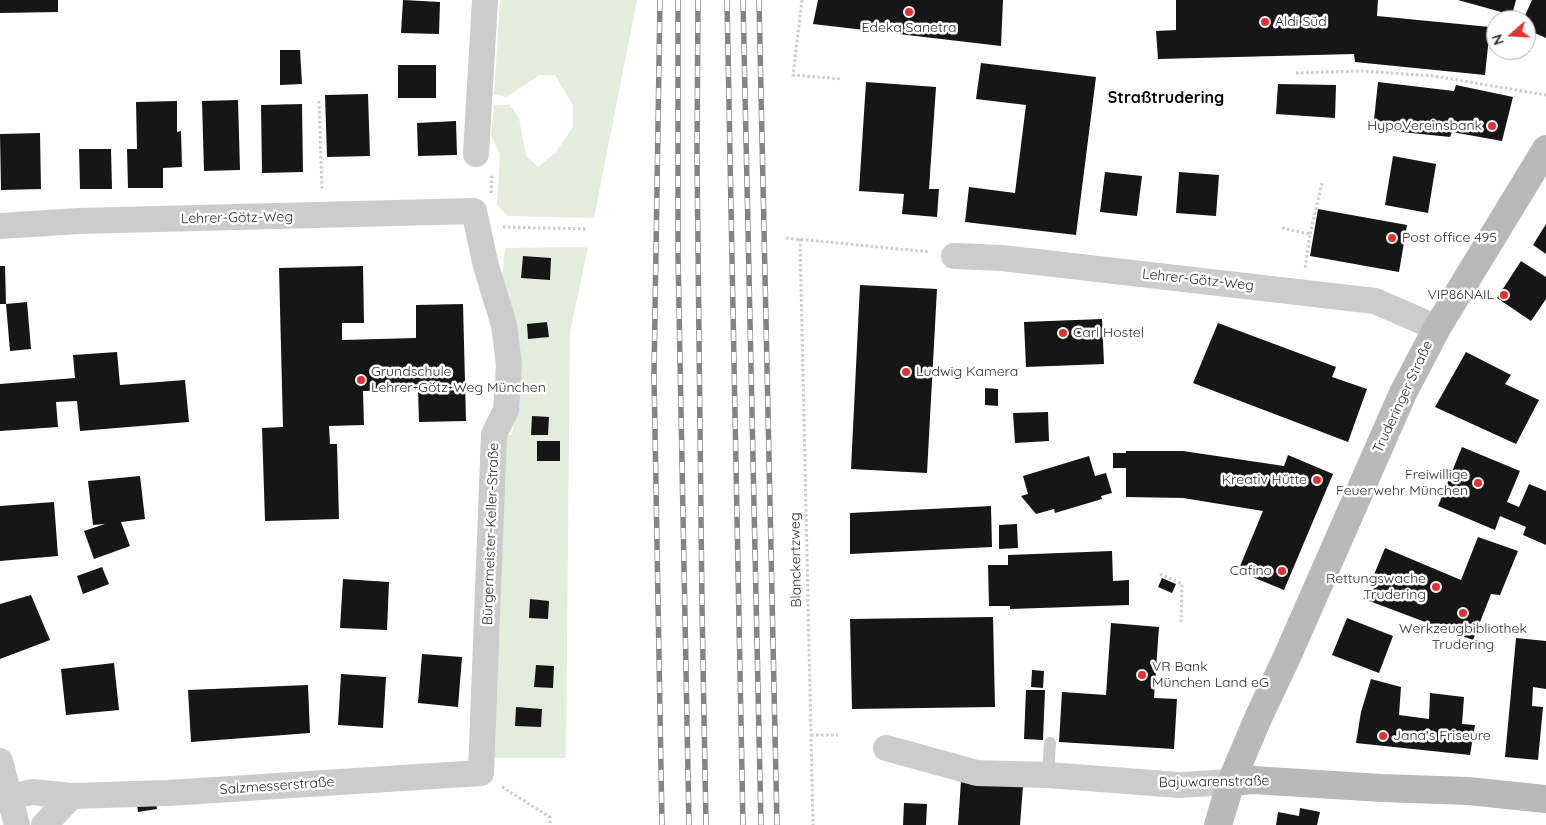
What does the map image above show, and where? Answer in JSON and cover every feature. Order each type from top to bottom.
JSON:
[{"type":"street","points":[[476,154],[485,0]]},
{"type":"street","name":"Truderinger Straße","points":[[1218,825],[1231,782],[1403,393],[1437,328],[1544,158]]},
{"type":"street","name":"Lehrer-Götz-Weg","points":[[0,226],[79,221],[474,211]]},
{"type":"street","name":"Bürgermeister-Keller-Straße","points":[[474,211],[486,266],[504,325],[509,365],[506,410],[494,434],[481,773]]},
{"type":"street","name":"Lehrer-Götz-Weg","points":[[954,256],[1002,258],[1301,291],[1374,301],[1437,328]]},
{"type":"street","name":"Bajuwarenstraße","points":[[886,748],[977,773],[1048,775],[1179,785],[1253,780],[1451,790],[1546,798]]},
{"type":"street","points":[[0,761],[5,799],[17,825]]},
{"type":"street","name":"Salzmesserstraße","points":[[5,799],[32,792],[72,796],[168,794],[481,773]]},
{"type":"street","points":[[44,825],[72,796]]},
{"type":"lane","points":[[1048,775],[1050,743]]},
{"type":"path","points":[[802,0],[793,75],[842,80]]},
{"type":"path","points":[[1296,74],[1360,71],[1434,76],[1546,95]]},
{"type":"path","points":[[319,101],[322,195]]},
{"type":"path","points":[[1301,291],[1310,234],[1322,183]]},
{"type":"path","points":[[499,227],[587,229]]},
{"type":"path","points":[[1282,228],[1310,234]]},
{"type":"path","points":[[786,238],[923,251]]},
{"type":"path","name":"Blanckertzweg","points":[[800,239],[813,825]]},
{"type":"path","points":[[1160,574],[1182,584],[1181,624]]},
{"type":"path","points":[[811,735],[838,735]]},
{"type":"path","points":[[481,773],[550,817],[550,825]]},
{"type":"green space","points":[[500,0],[637,0],[594,218],[508,216],[497,205],[500,154],[491,136],[494,105],[510,105],[519,118],[526,156],[538,167],[556,152],[573,127],[573,105],[555,75],[540,75],[506,97],[494,94]]},
{"type":"green space","points":[[588,247],[570,332],[566,758],[494,758],[504,435],[512,435],[519,383],[501,288],[505,248]]},
{"type":"building","points":[[0,0],[58,0],[58,12],[0,13]]},
{"type":"building","points":[[403,0],[440,2],[439,34],[401,33]]},
{"type":"building","name":"Edeka Sanetra","points":[[818,0],[1003,0],[1001,46],[813,24]]},
{"type":"building","name":"Aldi Süd","points":[[1176,0],[1378,0],[1377,16],[1486,27],[1485,75],[1355,62],[1354,54],[1158,59],[1156,31],[1176,30]]},
{"type":"building","points":[[1458,0],[1516,0],[1513,10],[1494,10]]},
{"type":"building","points":[[1532,0],[1546,0],[1546,38],[1536,34],[1536,10],[1528,10]]},
{"type":"building","points":[[280,50],[300,50],[302,84],[280,85]]},
{"type":"building","points":[[981,63],[1096,77],[1076,235],[965,222],[969,187],[1015,193],[1026,105],[976,99]]},
{"type":"building","points":[[398,65],[436,65],[436,98],[398,98]]},
{"type":"building","points":[[866,82],[936,87],[929,189],[939,189],[937,217],[902,214],[904,194],[859,191]]},
{"type":"building","points":[[1378,82],[1454,91],[1456,85],[1513,97],[1502,141],[1452,132],[1450,137],[1373,129]]},
{"type":"building","points":[[1278,84],[1336,85],[1335,118],[1276,114]]},
{"type":"building","points":[[368,94],[370,156],[327,157],[325,95]]},
{"type":"building","points":[[238,100],[240,170],[204,171],[202,101]]},
{"type":"building","points":[[177,101],[177,132],[181,131],[182,167],[163,168],[163,188],[128,188],[127,149],[137,149],[136,102]]},
{"type":"building","points":[[302,104],[303,172],[262,173],[261,105]]},
{"type":"building","points":[[456,121],[457,155],[418,156],[417,123]]},
{"type":"building","points":[[40,133],[41,189],[1,190],[0,134]]},
{"type":"building","points":[[79,149],[111,149],[112,189],[80,189]]},
{"type":"building","points":[[1393,156],[1436,164],[1428,213],[1385,205]]},
{"type":"building","points":[[1105,172],[1142,176],[1137,216],[1100,212]]},
{"type":"building","points":[[1179,172],[1219,175],[1216,216],[1176,213]]},
{"type":"building","points":[[1318,209],[1407,225],[1399,272],[1310,256]]},
{"type":"building","points":[[1546,224],[1546,254],[1533,245]]},
{"type":"building","points":[[523,256],[551,258],[550,280],[521,278]]},
{"type":"building","points":[[1521,261],[1546,277],[1546,299],[1531,321],[1497,298]]},
{"type":"building","points":[[0,266],[5,266],[6,304],[0,304]]},
{"type":"building","points":[[363,266],[364,323],[342,323],[342,340],[416,338],[416,305],[463,304],[466,421],[419,422],[418,390],[363,391],[364,425],[329,426],[330,444],[337,444],[339,519],[265,521],[262,428],[283,427],[279,268]]},
{"type":"building","points":[[860,285],[937,289],[927,473],[851,469]]},
{"type":"building","points":[[27,302],[31,349],[10,351],[6,304]]},
{"type":"building","name":"Carl Hostel","points":[[1102,319],[1104,364],[1026,367],[1024,322]]},
{"type":"building","points":[[547,322],[549,337],[528,339],[527,324]]},
{"type":"building","points":[[1218,323],[1336,367],[1332,377],[1367,389],[1348,442],[1193,383]]},
{"type":"building","points":[[117,352],[120,385],[185,380],[189,422],[80,431],[77,401],[56,402],[58,427],[0,431],[0,384],[75,378],[73,355]]},
{"type":"building","points":[[1466,352],[1511,375],[1505,384],[1539,400],[1516,444],[1435,407]]},
{"type":"building","points":[[985,388],[998,389],[998,406],[985,405]]},
{"type":"building","points":[[1048,412],[1049,441],[1015,443],[1013,413]]},
{"type":"building","points":[[532,416],[549,417],[548,435],[531,435]]},
{"type":"building","points":[[537,441],[560,441],[560,461],[537,461]]},
{"type":"building","points":[[1462,447],[1520,471],[1507,502],[1519,507],[1529,484],[1546,491],[1546,545],[1523,535],[1526,527],[1500,516],[1495,530],[1438,506]]},
{"type":"building","points":[[1126,451],[1183,451],[1284,466],[1288,455],[1333,474],[1284,590],[1238,571],[1263,511],[1183,498],[1126,497],[1126,468],[1113,468],[1113,453],[1126,453]]},
{"type":"building","points":[[1089,456],[1095,476],[1106,473],[1112,493],[1101,496],[1102,499],[1055,513],[1054,509],[1036,514],[1021,496],[1028,494],[1023,476]]},
{"type":"building","points":[[140,476],[145,519],[121,522],[130,546],[94,559],[84,531],[105,524],[93,525],[88,481]]},
{"type":"building","points":[[54,502],[58,556],[0,561],[0,506]]},
{"type":"building","points":[[991,506],[992,547],[850,554],[850,513]]},
{"type":"building","points":[[1017,524],[1018,548],[999,549],[999,525]]},
{"type":"building","name":"Rettungswache Trudering","points":[[1478,537],[1518,551],[1500,595],[1491,594],[1473,640],[1364,599],[1385,548],[1461,580]]},
{"type":"building","points":[[1112,551],[1113,581],[1129,580],[1129,605],[1010,609],[1010,606],[989,606],[988,565],[1008,565],[1008,555]]},
{"type":"building","points":[[102,567],[109,584],[83,594],[77,576]]},
{"type":"building","points":[[1162,578],[1176,584],[1172,593],[1158,587]]},
{"type":"building","points":[[343,579],[389,582],[387,630],[340,628]]},
{"type":"building","points":[[31,595],[50,640],[0,659],[0,604]]},
{"type":"building","points":[[530,599],[549,601],[548,619],[529,618]]},
{"type":"building","points":[[993,617],[995,707],[852,709],[850,619]]},
{"type":"building","points":[[1347,618],[1393,636],[1379,673],[1332,655]]},
{"type":"building","points":[[1111,623],[1159,627],[1154,698],[1177,699],[1174,749],[1059,742],[1062,692],[1106,695]]},
{"type":"building","points":[[1516,638],[1546,641],[1546,689],[1533,687],[1532,706],[1543,707],[1538,760],[1505,757]]},
{"type":"building","points":[[422,654],[462,657],[458,707],[418,703]]},
{"type":"building","points":[[114,663],[119,710],[66,715],[61,669]]},
{"type":"building","points":[[536,665],[554,666],[553,688],[534,687]]},
{"type":"building","points":[[1032,670],[1044,671],[1043,688],[1031,687]]},
{"type":"building","points":[[341,674],[386,677],[383,728],[338,725]]},
{"type":"building","points":[[1371,679],[1401,687],[1399,715],[1429,719],[1430,693],[1464,697],[1462,724],[1475,725],[1470,755],[1356,743],[1361,712]]},
{"type":"building","points":[[308,685],[310,733],[191,742],[188,690]]},
{"type":"building","points":[[1026,690],[1045,690],[1043,740],[1024,739]]},
{"type":"building","points":[[516,707],[542,709],[541,727],[515,726]]},
{"type":"building","points":[[961,781],[1023,786],[1020,825],[958,825]]},
{"type":"building","points":[[156,802],[157,809],[138,812],[137,805]]},
{"type":"building","points":[[904,803],[927,804],[926,825],[903,825]]},
{"type":"building","points":[[1300,808],[1320,812],[1317,825],[1276,825],[1278,812],[1299,816]]},
{"type":"railway","points":[[660,0],[654,375],[662,825]]},
{"type":"railway","points":[[678,0],[678,255],[689,825]]},
{"type":"railway","points":[[698,0],[697,157],[706,825]]},
{"type":"railway","points":[[727,0],[743,825]]},
{"type":"railway","points":[[743,0],[761,825]]},
{"type":"railway","points":[[759,0],[777,825]]},
{"type":"place","name":"Edeka Sanetra","points":[[909,12]]},
{"type":"place","name":"Aldi Süd","points":[[1265,22]]},
{"type":"place","name":"HypoVereinsbank","points":[[1492,126]]},
{"type":"place","name":"Post office 495","points":[[1392,238]]},
{"type":"place","name":"VIP86NAIL","points":[[1504,295]]},
{"type":"place","name":"Carl Hostel","points":[[1063,333]]},
{"type":"place","name":"Ludwig Kamera","points":[[906,372]]},
{"type":"place","name":"Grundschule Lehrer-Götz-Weg München","points":[[361,380]]},
{"type":"place","name":"Kreativ Hütte","points":[[1317,480]]},
{"type":"place","name":"Freiwillige Feuerwehr München","points":[[1478,483]]},
{"type":"place","name":"Cafino","points":[[1282,571]]},
{"type":"place","name":"Rettungswache Trudering","points":[[1436,587]]},
{"type":"place","name":"Werkzeugbibliothek Trudering","points":[[1463,613]]},
{"type":"place","name":"VR Bank München Land eG","points":[[1142,675]]},
{"type":"place","name":"Jana's Friseure","points":[[1383,736]]},
{"type":"district","name":"Straßtrudering","points":[[1166,98]]}]
